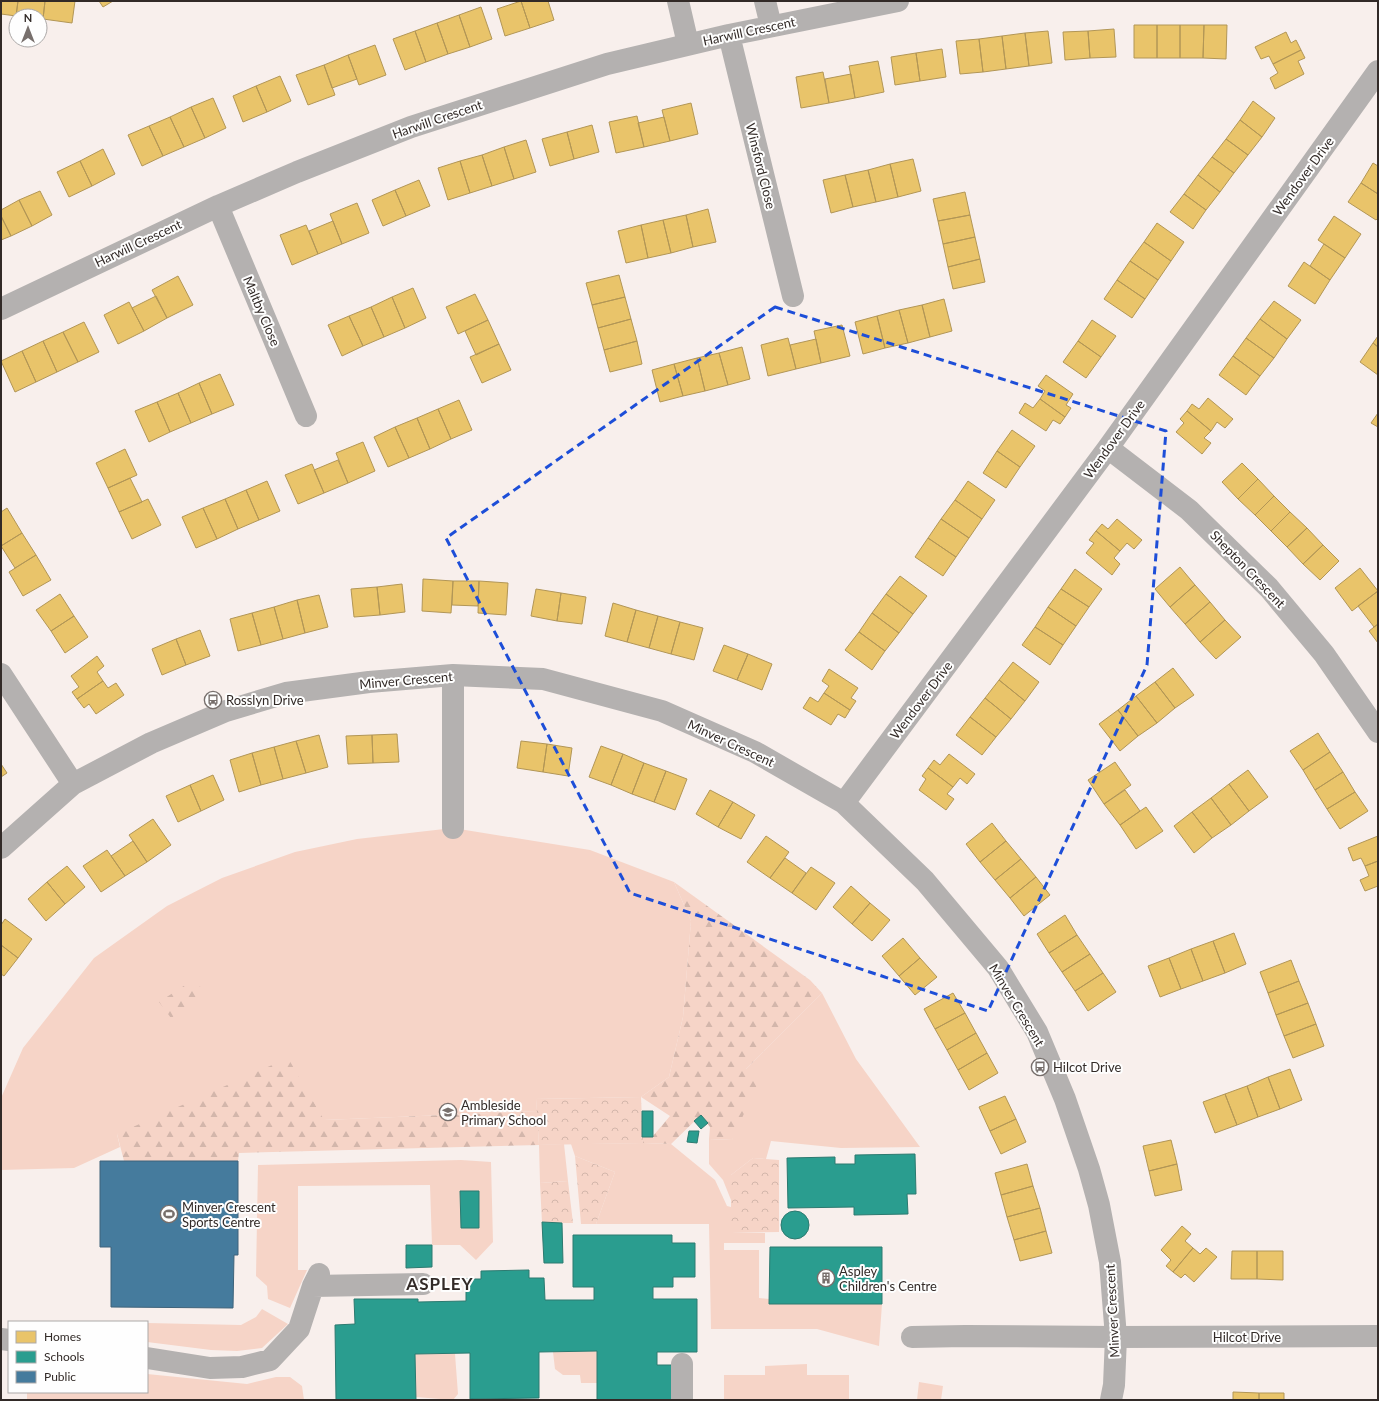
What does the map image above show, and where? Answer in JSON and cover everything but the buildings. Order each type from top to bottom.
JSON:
[{"type":"street","points":[[678,1],[688,44]]},
{"type":"street","points":[[766,1],[771,26]]},
{"type":"street","name":"Harwill Crescent","points":[[1,309],[218,206],[297,172],[411,127],[607,64],[771,26],[898,1]]},
{"type":"street","name":"Winsford Close","points":[[730,35],[793,296]]},
{"type":"street","name":"Wendover Drive","points":[[844,803],[1108,448],[1378,71]]},
{"type":"street","name":"Maltby Close","points":[[218,206],[306,416]]},
{"type":"street","name":"Shepton Crescent","points":[[1108,448],[1189,510],[1269,588],[1324,654],[1378,732]]},
{"type":"street","points":[[1,674],[73,784]]},
{"type":"street","points":[[453,675],[453,828]]},
{"type":"street","name":"Minver Crescent","points":[[1,848],[73,784],[151,743],[226,711],[286,693],[369,682],[453,675],[543,679],[662,711],[755,752],[844,803],[925,881],[998,968],[1037,1032],[1065,1099],[1089,1169],[1099,1205],[1110,1262],[1116,1337],[1114,1385],[1111,1400]]},
{"type":"street","points":[[148,1358],[210,1368],[242,1367],[270,1360],[299,1329],[316,1280],[423,1284]]},
{"type":"street","name":"Hilcot Drive","points":[[912,1337],[1378,1336]]},
{"type":"street","points":[[682,1364],[682,1400]]},
{"type":"highlighted area","points":[[775,307],[1166,431],[1147,665],[988,1011],[630,893],[446,538]]},
{"type":"green space","points":[[453,828],[590,850],[674,882],[691,921],[683,1017],[669,1077],[641,1097],[536,1099],[537,1111],[324,1120],[117,1134],[120,1147],[74,1168],[1,1170],[1,1098],[23,1048],[94,958],[167,906],[222,878],[295,852],[357,839]]},
{"type":"green space","points":[[674,882],[810,980],[822,993],[746,1069],[758,1083],[732,1140],[709,1139],[710,1127],[701,1115],[671,1144],[643,1143],[642,1137],[653,1136],[670,1116],[641,1097],[669,1077],[683,1017],[691,921]]},
{"type":"green space","points":[[196,978],[205,997],[171,1018],[159,1002]]},
{"type":"green space","points":[[822,993],[856,1059],[920,1147],[841,1148],[771,1141],[766,1159],[753,1158],[731,1175],[731,1200],[723,1180],[709,1164],[709,1139],[732,1140],[746,1069]]},
{"type":"green space","points":[[288,1058],[324,1120],[537,1111],[539,1145],[239,1153],[238,1161],[124,1161],[117,1134]]},
{"type":"green space","points":[[641,1097],[643,1143],[539,1145],[536,1099]]},
{"type":"green space","points":[[564,1144],[568,1181],[540,1183],[539,1145]]},
{"type":"green space","points":[[571,1144],[671,1144],[715,1180],[727,1206],[731,1207],[731,1233],[765,1233],[765,1243],[724,1243],[724,1250],[759,1250],[759,1298],[769,1299],[770,1304],[882,1304],[879,1346],[817,1329],[711,1329],[709,1224],[596,1224],[615,1172],[575,1156]]},
{"type":"green space","points":[[575,1156],[615,1172],[596,1224],[581,1224]]},
{"type":"green space","points":[[753,1158],[779,1160],[779,1232],[731,1233],[731,1175]]},
{"type":"green space","points":[[461,1160],[491,1162],[493,1242],[476,1260],[460,1245],[432,1245],[430,1185],[298,1186],[298,1270],[307,1270],[290,1308],[268,1299],[267,1286],[256,1276],[258,1165]]},
{"type":"green space","points":[[568,1181],[573,1223],[562,1223],[563,1263],[544,1263],[540,1183]]},
{"type":"green space","points":[[262,1309],[288,1324],[262,1348],[237,1351],[211,1350],[148,1342],[148,1323],[241,1325],[256,1317]]},
{"type":"green space","points":[[597,1351],[597,1383],[581,1383],[580,1375],[563,1375],[555,1369],[553,1352]]},
{"type":"green space","points":[[415,1354],[455,1354],[458,1394],[453,1400],[416,1397]]},
{"type":"green space","points":[[807,1364],[807,1375],[849,1375],[849,1400],[724,1400],[724,1375],[765,1375],[765,1366]]},
{"type":"green space","points":[[148,1374],[247,1384],[276,1377],[290,1377],[302,1386],[304,1400],[27,1400],[27,1393],[148,1393]]},
{"type":"green space","points":[[919,1382],[943,1386],[941,1400],[917,1400]]},
{"type":"place","name":"Rosslyn Drive","points":[[213,700]]},
{"type":"place","name":"Hilcot Drive","points":[[1040,1067]]},
{"type":"place","name":"Ambleside Primary School","points":[[448,1112]]},
{"type":"place","name":"Minver Crescent Sports Centre","points":[[169,1214]]},
{"type":"place","name":"Aspley Children's Centre","points":[[826,1278]]},
{"type":"district","name":"ASPLEY","points":[[440,1284]]}]
